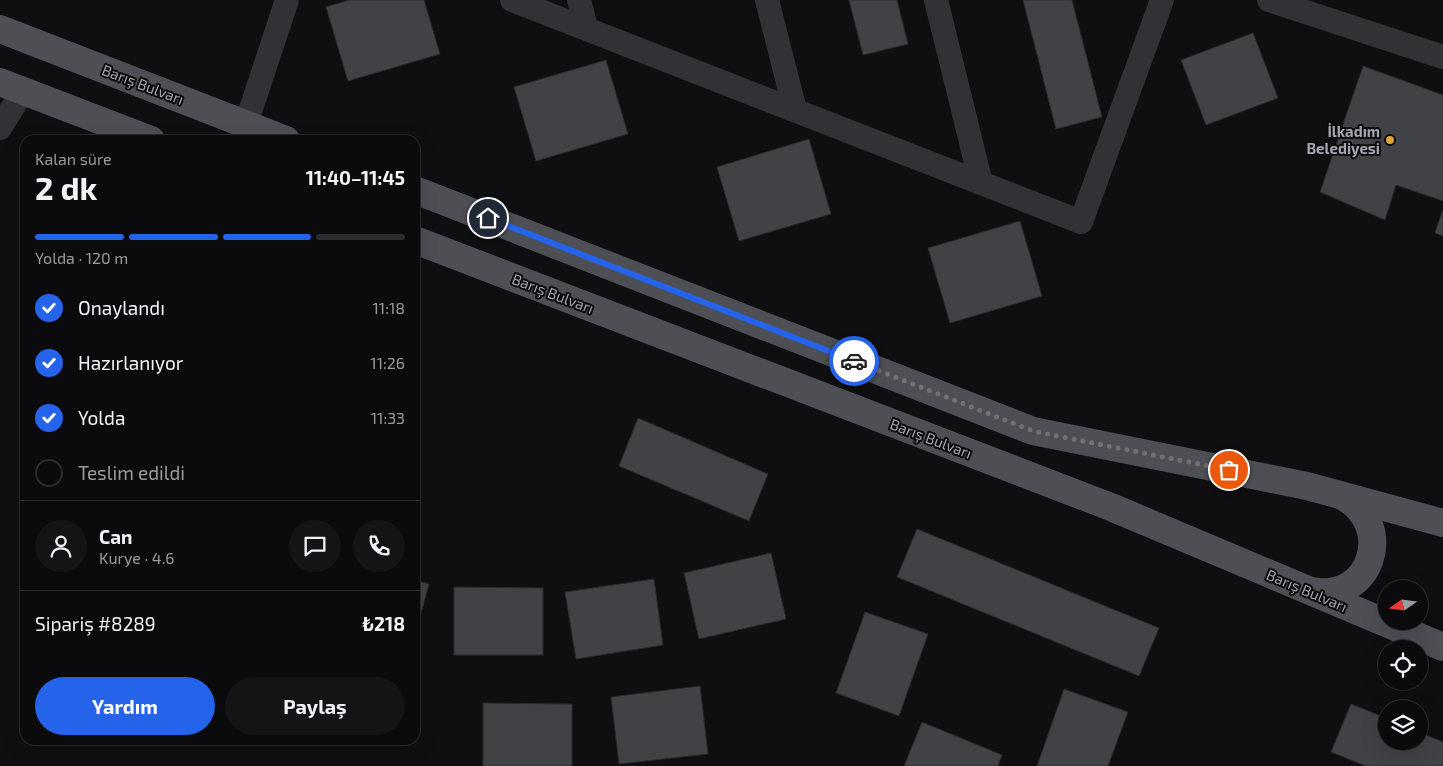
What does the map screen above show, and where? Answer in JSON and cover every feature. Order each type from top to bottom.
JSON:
[{"type":"main road","name":"Barış Bulvarı","points":[[0,29],[274,135]]},
{"type":"main road","points":[[11,87],[139,135]]},
{"type":"main road","points":[[420,192],[1033,431],[1307,486],[1443,523]]},
{"type":"main road","name":"Barış Bulvarı","points":[[420,242],[1038,478],[1443,647]]},
{"type":"main road","points":[[1305,589],[1321,592],[1336,591],[1351,584],[1362,574],[1370,560],[1373,544],[1371,529],[1365,514],[1354,503],[1340,495]]},
{"type":"street","points":[[246,124],[287,0]]},
{"type":"street","points":[[512,0],[1081,222],[1162,0]]},
{"type":"street","points":[[579,0],[586,28]]},
{"type":"street","points":[[767,0],[795,110]]},
{"type":"street","points":[[936,0],[981,183]]},
{"type":"street","points":[[1269,0],[1443,57]]},
{"type":"street","points":[[0,128],[11,87]]},
{"type":"building","points":[[349,0],[424,0],[440,54],[348,81],[326,7]]},
{"type":"building","points":[[849,0],[897,0],[908,44],[863,55]]},
{"type":"building","points":[[1023,0],[1072,0],[1102,117],[1056,129]]},
{"type":"building","points":[[1253,33],[1278,98],[1206,125],[1181,60]]},
{"type":"building","points":[[606,60],[628,134],[536,161],[514,87]]},
{"type":"building","name":"İlkadım Belediyesi","points":[[1363,66],[1443,95],[1443,201],[1396,185],[1385,220],[1320,192]]},
{"type":"building","points":[[809,139],[831,214],[739,241],[717,167]]},
{"type":"building","points":[[1443,209],[1443,236],[1435,233]]},
{"type":"building","points":[[1020,221],[1042,296],[950,323],[928,248]]},
{"type":"building","points":[[638,418],[768,474],[749,521],[619,466]]},
{"type":"building","points":[[917,529],[1159,628],[1139,676],[897,577]]},
{"type":"building","points":[[771,553],[786,619],[699,639],[684,573]]},
{"type":"building","points":[[654,579],[663,645],[576,659],[565,592]]},
{"type":"building","points":[[420,581],[429,584],[420,617]]},
{"type":"building","points":[[454,587],[543,588],[543,655],[454,655]]},
{"type":"building","points":[[865,612],[928,634],[899,716],[836,693]]},
{"type":"building","points":[[700,686],[708,754],[619,764],[611,697]]},
{"type":"building","points":[[1064,689],[1128,712],[1108,766],[1037,766]]},
{"type":"building","points":[[483,703],[572,704],[572,766],[483,766]]},
{"type":"building","points":[[1351,704],[1378,715],[1378,750],[1428,750],[1428,736],[1443,742],[1443,766],[1366,766],[1331,752]]},
{"type":"building","points":[[922,722],[1002,755],[998,766],[904,766]]},
{"type":"way so far","points":[[854,361],[1033,431],[1229,470]]},
{"type":"place","name":"İlkadım Belediyesi","points":[[1390,140]]},
{"type":"route","points":[[488,218],[854,361]]}]
